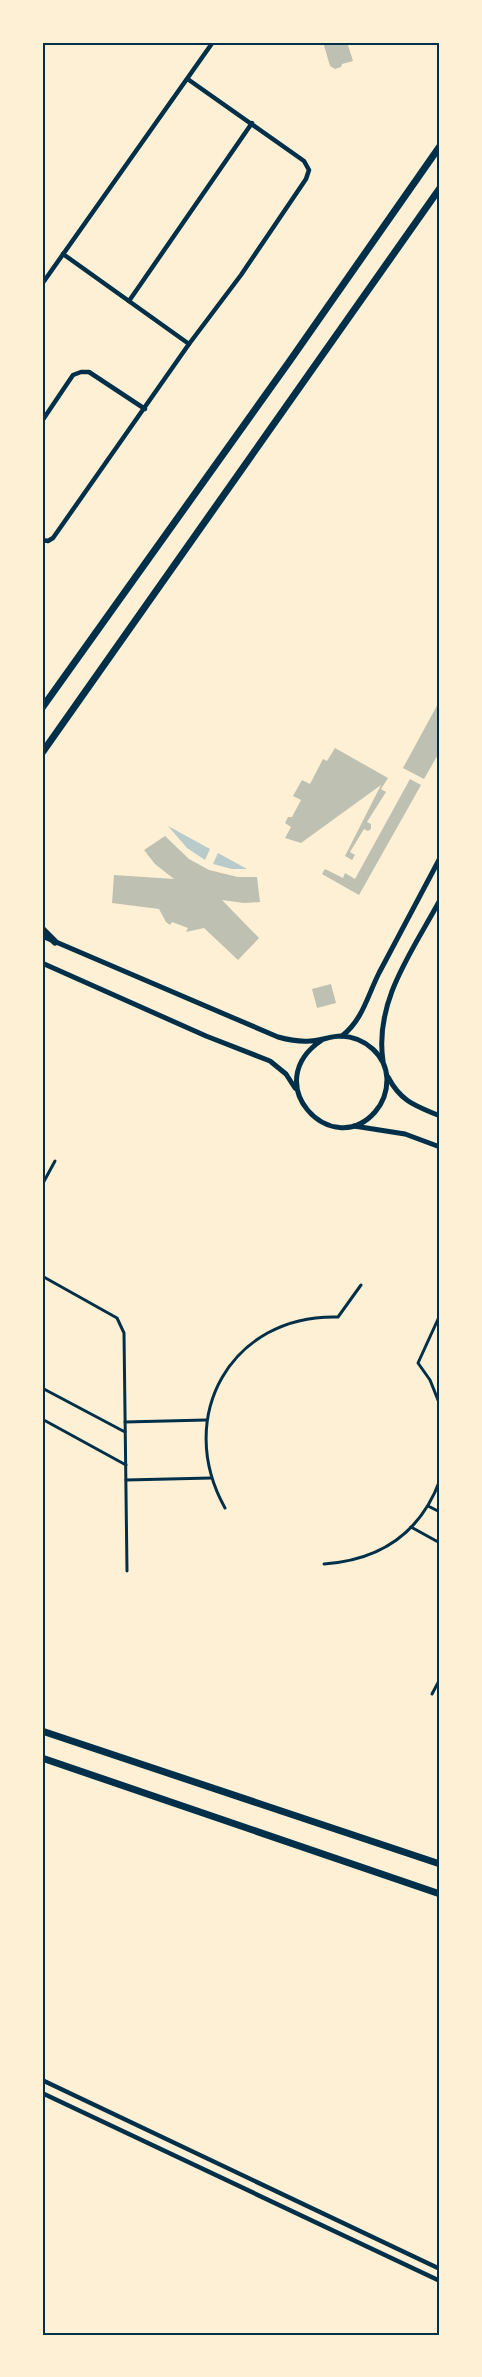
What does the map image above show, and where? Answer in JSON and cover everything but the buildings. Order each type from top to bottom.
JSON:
[{"type":"main road","points":[[42,708],[289,363],[438,149],[440,139]]},
{"type":"main road","points":[[42,753],[440,188]]},
{"type":"main road","points":[[42,929],[55,942]]},
{"type":"main road","points":[[42,1731],[440,1864]]},
{"type":"main road","points":[[42,1758],[440,1894]]},
{"type":"street","points":[[42,284],[189,80],[213,42]]},
{"type":"street","points":[[42,540],[48,541],[53,538],[189,344],[242,275],[306,179],[309,170],[304,161],[189,80]]},
{"type":"street","points":[[129,301],[252,123]]},
{"type":"street","points":[[63,254],[189,344]]},
{"type":"street","points":[[42,421],[74,375],[81,372],[89,372],[145,409]]},
{"type":"street","points":[[342,1036],[363,1012],[376,979],[440,858]]},
{"type":"street","points":[[383,1063],[381,1035],[386,1008],[396,982],[440,900]]},
{"type":"street","points":[[42,936],[267,1034],[300,1041],[342,1036],[354,1038],[376,1052],[395,1091],[404,1100],[440,1116]]},
{"type":"street","points":[[42,963],[206,1036],[270,1061],[286,1074],[302,1105],[318,1120],[338,1127],[352,1126],[405,1134],[440,1147]]},
{"type":"street","points":[[297,1092],[298,1067],[304,1056],[322,1040]]},
{"type":"street","points":[[352,1126],[363,1122],[380,1107],[387,1085],[387,1074]]},
{"type":"street","points":[[42,1185],[55,1161]]},
{"type":"street","points":[[42,1276],[105,1310],[122,1324],[124,1333],[127,1571]]},
{"type":"street","points":[[225,1508],[211,1478],[206,1452],[207,1420],[215,1392],[223,1376],[246,1348],[261,1337],[293,1322],[311,1318],[338,1317],[361,1286]]},
{"type":"street","points":[[439,1317],[418,1364],[429,1380],[440,1405]]},
{"type":"street","points":[[42,1388],[125,1432]]},
{"type":"street","points":[[42,1419],[126,1465]]},
{"type":"street","points":[[125,1422],[207,1420]]},
{"type":"street","points":[[126,1480],[211,1478]]},
{"type":"street","points":[[324,1564],[353,1561],[380,1551],[411,1527],[428,1506],[440,1480]]},
{"type":"street","points":[[435,1494],[440,1496]]},
{"type":"street","points":[[428,1506],[440,1512]]},
{"type":"street","points":[[411,1527],[440,1543]]},
{"type":"street","points":[[432,1694],[440,1679]]},
{"type":"street","points":[[42,2080],[440,2269]]},
{"type":"street","points":[[42,2093],[440,2281]]},
{"type":"shaded area","points":[[168,826],[210,849],[205,860],[187,848]]},
{"type":"shaded area","points":[[218,853],[247,869],[232,869],[213,864]]}]
